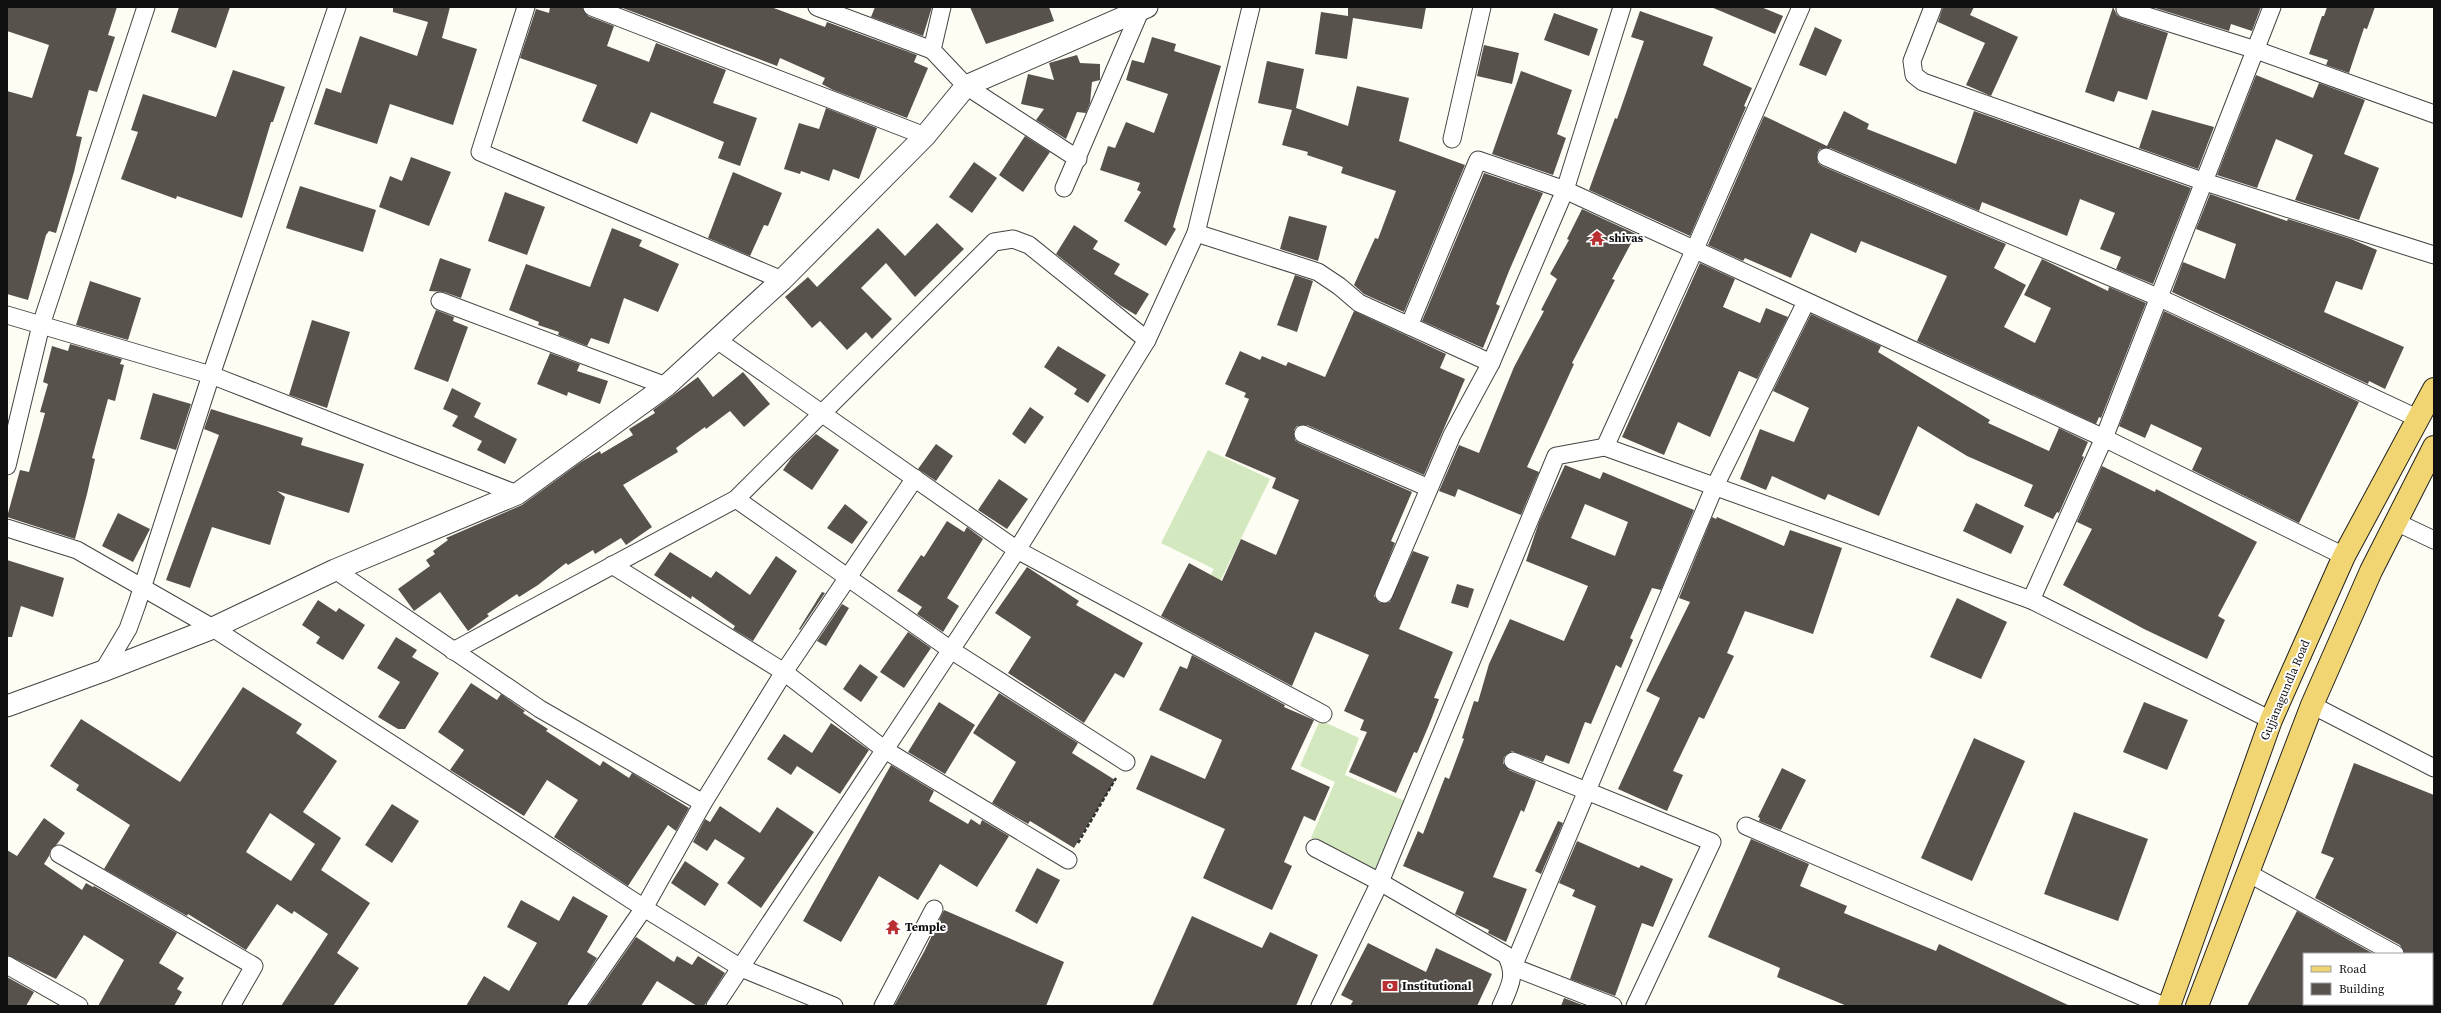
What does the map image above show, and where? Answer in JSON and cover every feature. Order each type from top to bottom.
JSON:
[{"type":"main road","name":"Gujjanagundla Road","points":[[2169,1006],[2271,720],[2344,556],[2417,418],[2434,389]]},
{"type":"main road","points":[[2196,1006],[2246,872],[2312,705],[2371,571],[2434,447]]},
{"type":"street","points":[[7,466],[41,325],[146,7]]},
{"type":"street","points":[[103,671],[128,629],[211,374],[337,7]]},
{"type":"street","points":[[526,7],[480,152],[782,280]]},
{"type":"street","points":[[592,7],[925,136]]},
{"type":"street","points":[[818,7],[932,50],[966,86],[1078,160]]},
{"type":"street","points":[[932,50],[942,7]]},
{"type":"street","points":[[715,1006],[1017,550],[1147,340],[1196,233],[1251,7]]},
{"type":"street","points":[[1452,138],[1482,7]]},
{"type":"street","points":[[1384,594],[1452,435],[1491,363],[1565,190],[1622,7]]},
{"type":"street","points":[[1605,447],[1694,251],[1801,7]]},
{"type":"street","points":[[1933,7],[1912,61],[1914,75],[1923,82],[2205,182],[2434,255]]},
{"type":"street","points":[[2031,600],[2104,438],[2160,298],[2272,7]]},
{"type":"street","points":[[7,706],[103,671],[213,628],[335,570],[517,494],[666,386],[717,340],[782,280],[925,136],[966,86],[1144,8]]},
{"type":"street","points":[[1064,188],[1078,160],[1144,8]]},
{"type":"street","points":[[2124,9],[2256,50],[2434,114]]},
{"type":"street","points":[[1826,157],[2160,298],[2417,418]]},
{"type":"street","points":[[1409,326],[1478,160],[1565,190],[1694,251],[2104,438],[2344,556]]},
{"type":"street","points":[[1196,233],[1318,272],[1339,286],[1359,303],[1491,363]]},
{"type":"street","points":[[453,651],[736,499],[821,412],[994,242],[1013,239],[1029,245],[1147,340]]},
{"type":"street","points":[[440,301],[666,386]]},
{"type":"street","points":[[1502,1006],[1511,984],[1513,967],[1714,488],[1806,302]]},
{"type":"street","points":[[7,315],[211,374],[517,494]]},
{"type":"street","points":[[717,340],[1017,550],[1323,714]]},
{"type":"street","points":[[1303,434],[1429,488]]},
{"type":"street","points":[[1320,1006],[1380,882],[1556,456],[1605,447],[1714,488],[2031,600],[2271,720]]},
{"type":"street","points":[[576,1006],[644,908],[702,803],[784,672],[915,478]]},
{"type":"street","points":[[736,499],[951,650],[1126,762]]},
{"type":"street","points":[[2396,522],[2434,540]]},
{"type":"street","points":[[7,528],[78,550],[143,586],[213,628],[644,908],[741,968],[834,1006]]},
{"type":"street","points":[[612,565],[784,672],[885,750],[1068,860]]},
{"type":"street","points":[[335,570],[540,709],[702,803]]},
{"type":"street","points":[[2312,705],[2434,768]]},
{"type":"street","points":[[1513,761],[1712,842],[1634,1006]]},
{"type":"street","points":[[1746,826],[2164,1006]]},
{"type":"street","points":[[1315,848],[1380,882],[1506,955],[1513,967],[1613,1006]]},
{"type":"street","points":[[59,854],[254,966],[231,1006]]},
{"type":"street","points":[[2246,872],[2393,953]]},
{"type":"street","points":[[883,1006],[934,909]]},
{"type":"street","points":[[7,964],[79,1006]]},
{"type":"path","points":[[1068,860],[1126,762]]},
{"type":"green space","points":[[1208,450],[1270,479],[1190,643],[1177,637],[1214,569],[1161,543]]},
{"type":"green space","points":[[1320,720],[1359,738],[1345,775],[1405,801],[1375,869],[1311,838],[1335,782],[1300,766]]},
{"type":"building","points":[[7,7],[117,7],[108,35],[115,37],[97,92],[89,90],[76,136],[82,137],[74,172],[56,233],[49,231],[46,235],[28,300],[7,294],[7,91],[32,98],[49,45],[7,31]]},
{"type":"building","points":[[179,7],[230,7],[216,48],[171,32]]},
{"type":"building","points":[[393,7],[450,7],[442,38],[477,49],[453,125],[390,104],[377,144],[314,124],[326,88],[341,93],[360,36],[417,56],[428,22],[393,12]]},
{"type":"building","points":[[550,7],[582,7],[588,16],[614,26],[607,46],[649,62],[656,43],[726,70],[713,103],[757,118],[740,166],[718,158],[724,142],[651,112],[637,144],[582,121],[597,85],[520,58],[536,9],[549,13]]},
{"type":"building","points":[[620,7],[771,7],[825,27],[827,22],[917,55],[914,62],[928,68],[907,118],[833,90],[822,84],[825,78],[780,58],[777,66]]},
{"type":"building","points":[[875,7],[932,7],[923,36],[871,17]]},
{"type":"building","points":[[970,7],[1049,7],[1054,21],[986,44]]},
{"type":"building","points":[[1348,7],[1426,7],[1422,29],[1353,18],[1347,59],[1315,54],[1321,12],[1348,16]]},
{"type":"building","points":[[1711,7],[1761,7],[1783,16],[1775,34]]},
{"type":"building","points":[[1943,7],[1974,7],[1970,15],[2018,37],[1991,96],[1966,85],[1985,43],[1938,22]]},
{"type":"building","points":[[2113,7],[2117,15],[2122,18],[2168,33],[2147,100],[2118,91],[2114,102],[2085,92]]},
{"type":"building","points":[[2152,7],[2261,7],[2252,31],[2231,24],[2229,31]]},
{"type":"building","points":[[2327,7],[2375,7],[2367,29],[2364,28],[2349,73],[2326,65],[2328,60],[2309,54],[2322,16],[2324,16]]},
{"type":"building","points":[[1640,11],[1713,37],[1703,65],[1752,88],[1744,106],[1746,107],[1690,236],[1589,190],[1615,118],[1617,119],[1644,41],[1631,37]]},
{"type":"building","points":[[1554,13],[1598,29],[1589,56],[1544,40]]},
{"type":"building","points":[[1815,27],[1842,40],[1826,76],[1799,65]]},
{"type":"building","points":[[1152,37],[1176,44],[1174,51],[1221,66],[1173,227],[1176,229],[1166,246],[1124,221],[1141,192],[1137,190],[1140,183],[1100,170],[1108,146],[1115,148],[1126,122],[1154,133],[1168,94],[1126,80],[1132,60],[1144,63]]},
{"type":"building","points":[[1484,45],[1519,53],[1512,84],[1477,76]]},
{"type":"building","points":[[1077,55],[1080,63],[1100,64],[1100,80],[1092,82],[1090,103],[1086,113],[1077,112],[1066,139],[1036,120],[1044,109],[1021,104],[1028,74],[1054,80],[1049,63]]},
{"type":"building","points":[[1267,61],[1304,69],[1296,108],[1348,126],[1357,86],[1409,98],[1399,141],[1465,165],[1404,312],[1364,294],[1354,285],[1375,238],[1378,239],[1396,191],[1341,173],[1343,167],[1307,155],[1308,152],[1282,145],[1292,110],[1258,103]]},
{"type":"building","points":[[233,70],[285,87],[273,122],[271,122],[242,218],[177,196],[176,199],[121,179],[138,132],[131,130],[143,94],[216,117]]},
{"type":"building","points":[[1521,71],[1572,90],[1557,134],[1566,138],[1553,175],[1492,154]]},
{"type":"building","points":[[2256,75],[2313,98],[2319,83],[2365,100],[2344,154],[2379,168],[2359,220],[2295,200],[2313,155],[2276,139],[2257,188],[2217,175]]},
{"type":"building","points":[[826,108],[877,128],[859,179],[833,169],[829,181],[801,171],[800,174],[784,169],[799,123],[819,129]]},
{"type":"building","points":[[2152,110],[2214,127],[2198,169],[2139,148]]},
{"type":"building","points":[[1844,111],[1869,124],[1867,129],[1956,164],[1974,111],[2191,188],[2153,284],[2116,269],[2121,257],[2100,249],[2115,213],[2080,199],[2067,236],[1982,202],[1979,211],[1830,148],[1820,149],[1817,153],[1818,163],[1822,166],[2006,244],[1994,268],[2026,285],[2004,327],[2035,343],[2051,308],[2024,295],[2042,259],[2108,291],[2109,287],[2146,303],[2101,418],[2099,417],[2096,424],[1917,341],[1947,276],[1861,241],[1856,253],[1811,233],[1791,278],[1745,258],[1743,261],[1708,245],[1764,116],[1827,146]]},
{"type":"building","points":[[1025,136],[1050,152],[1023,192],[999,175]]},
{"type":"building","points":[[411,157],[451,172],[429,226],[379,207],[390,176],[402,181]]},
{"type":"building","points":[[974,162],[997,178],[972,213],[949,197]]},
{"type":"building","points":[[733,172],[782,193],[768,226],[764,225],[750,256],[708,238]]},
{"type":"building","points":[[1484,173],[1543,193],[1496,304],[1500,306],[1483,348],[1422,321]]},
{"type":"building","points":[[300,186],[376,210],[363,252],[286,228]]},
{"type":"building","points":[[505,192],[545,207],[527,255],[488,241]]},
{"type":"building","points":[[2210,194],[2287,221],[2288,219],[2351,239],[2377,250],[2362,290],[2336,281],[2324,312],[2404,347],[2385,389],[2369,381],[2368,384],[2172,292],[2183,262],[2225,279],[2236,244],[2196,229]]},
{"type":"building","points":[[1582,209],[1636,234],[1612,279],[1615,280],[1572,363],[1574,364],[1527,467],[1539,472],[1521,515],[1458,489],[1455,497],[1439,491],[1459,445],[1479,453],[1514,367],[1544,311],[1541,310],[1557,279],[1550,274],[1569,240],[1567,239]]},
{"type":"building","points":[[1289,216],[1327,226],[1318,261],[1280,249]]},
{"type":"building","points":[[937,223],[964,249],[915,297],[886,263],[861,288],[892,319],[872,339],[866,332],[847,350],[820,321],[812,328],[785,297],[808,277],[817,287],[878,228],[905,256]]},
{"type":"building","points":[[1074,225],[1098,241],[1093,249],[1120,264],[1114,274],[1149,294],[1136,315],[1121,306],[1056,254]]},
{"type":"building","points":[[612,228],[642,240],[639,246],[679,264],[658,312],[624,298],[609,344],[591,338],[587,346],[558,335],[559,332],[538,325],[539,322],[509,310],[526,264],[590,287]]},
{"type":"building","points":[[440,258],[471,269],[461,298],[444,292],[429,291]]},
{"type":"building","points":[[1700,263],[1735,279],[1723,307],[1760,323],[1766,308],[1788,317],[1757,379],[1739,371],[1710,437],[1678,422],[1664,455],[1622,437]]},
{"type":"building","points":[[1295,275],[1313,281],[1297,332],[1277,325]]},
{"type":"building","points":[[90,281],[141,298],[128,340],[76,325]]},
{"type":"building","points":[[436,310],[454,317],[453,321],[468,327],[448,382],[414,369]]},
{"type":"building","points":[[1354,311],[1446,354],[1440,368],[1465,379],[1424,475],[1307,425],[1297,426],[1294,430],[1295,440],[1299,443],[1412,492],[1391,541],[1395,543],[1374,596],[1380,603],[1390,602],[1413,551],[1429,557],[1399,629],[1453,652],[1434,698],[1439,699],[1429,725],[1417,753],[1414,752],[1396,793],[1349,772],[1367,732],[1360,730],[1364,720],[1344,711],[1369,655],[1315,632],[1292,686],[1161,616],[1189,563],[1222,581],[1241,539],[1276,555],[1299,500],[1272,488],[1276,478],[1225,456],[1249,399],[1244,397],[1246,393],[1225,384],[1240,351],[1260,360],[1262,356],[1286,366],[1288,362],[1325,377]]},
{"type":"building","points":[[2164,311],[2359,402],[2299,523],[2192,470],[2202,448],[2151,424],[2145,438],[2119,426]]},
{"type":"building","points":[[1811,314],[1881,346],[1878,352],[1990,420],[1988,423],[2049,451],[2059,428],[2088,442],[2082,456],[2084,457],[2059,513],[2057,512],[2053,519],[2024,506],[2033,485],[1967,456],[1918,426],[1879,516],[1828,494],[1825,500],[1772,476],[1766,490],[1740,479],[1760,429],[1794,442],[1809,408],[1773,391]]},
{"type":"building","points":[[312,320],[350,332],[327,408],[289,395]]},
{"type":"building","points":[[70,344],[122,359],[120,364],[124,365],[115,401],[108,399],[92,458],[95,459],[75,539],[7,517],[20,470],[29,472],[45,413],[40,412],[48,384],[43,382],[52,346],[68,351]]},
{"type":"building","points":[[1058,346],[1106,375],[1088,403],[1074,394],[1077,389],[1044,367]]},
{"type":"building","points":[[550,353],[580,364],[577,371],[608,381],[600,404],[568,392],[567,396],[537,384]]},
{"type":"building","points":[[743,372],[770,404],[744,427],[730,411],[706,429],[705,427],[676,448],[678,452],[623,485],[652,527],[626,545],[621,538],[595,554],[593,550],[568,565],[566,563],[538,585],[519,597],[517,594],[487,614],[489,616],[468,631],[440,592],[414,611],[398,589],[430,566],[426,560],[435,554],[433,551],[448,540],[446,538],[522,505],[581,462],[600,451],[601,454],[633,435],[629,429],[655,413],[653,410],[698,377],[713,397]]},
{"type":"building","points":[[452,388],[481,403],[474,417],[517,439],[505,464],[477,450],[482,441],[452,426],[458,416],[443,409]]},
{"type":"building","points":[[153,393],[191,404],[176,450],[140,439]]},
{"type":"building","points":[[1030,407],[1044,417],[1025,444],[1012,434]]},
{"type":"building","points":[[211,409],[303,438],[301,445],[364,464],[349,513],[277,491],[285,497],[270,545],[212,527],[190,588],[166,580],[219,435],[204,429]]},
{"type":"building","points":[[816,434],[839,450],[812,490],[783,470],[792,457]]},
{"type":"building","points":[[936,444],[953,456],[936,481],[918,469]]},
{"type":"building","points":[[1565,465],[1600,479],[1603,472],[1694,510],[1661,590],[1652,588],[1630,638],[1633,640],[1621,668],[1616,665],[1591,724],[1585,722],[1569,764],[1546,755],[1543,762],[1512,751],[1504,757],[1503,763],[1509,770],[1536,781],[1524,812],[1521,810],[1493,877],[1527,889],[1506,942],[1488,933],[1489,930],[1455,914],[1464,892],[1403,866],[1418,831],[1423,834],[1445,777],[1449,779],[1464,739],[1462,738],[1474,701],[1478,702],[1489,664],[1510,619],[1564,641],[1588,586],[1526,561],[1539,522]],"holes":[[[1585,504],[1628,522],[1615,556],[1571,538]]]},
{"type":"building","points":[[2102,466],[2155,492],[2156,489],[2257,542],[2218,616],[2225,620],[2207,659],[2144,629],[2063,585],[2092,529],[2077,522]]},
{"type":"building","points":[[999,479],[1028,499],[1007,529],[978,510]]},
{"type":"building","points":[[1976,503],[2024,526],[2011,554],[1963,531]]},
{"type":"building","points":[[845,504],[868,522],[852,544],[827,528]]},
{"type":"building","points":[[118,513],[150,529],[133,562],[102,546]]},
{"type":"building","points":[[1712,517],[1716,519],[1717,517],[1784,546],[1790,530],[1842,548],[1813,634],[1745,611],[1727,653],[1734,656],[1704,719],[1699,717],[1673,771],[1683,775],[1667,811],[1618,789],[1660,698],[1646,691],[1690,602],[1679,598]]},
{"type":"building","points":[[947,521],[964,532],[967,527],[983,539],[947,598],[959,606],[943,632],[917,614],[922,607],[897,591],[921,555],[924,557]]},
{"type":"building","points":[[670,552],[711,578],[716,571],[750,595],[776,556],[797,571],[753,641],[733,629],[735,626],[692,596],[691,599],[654,575]]},
{"type":"building","points":[[7,560],[64,578],[53,617],[21,606],[12,637],[7,637]]},
{"type":"building","points":[[1027,567],[1079,601],[1076,605],[1143,643],[1124,678],[1115,673],[1084,723],[1008,673],[1031,637],[995,613]]},
{"type":"building","points":[[1457,584],[1474,589],[1468,608],[1451,603]]},
{"type":"building","points":[[822,592],[825,593],[800,630],[799,629]]},
{"type":"building","points":[[1957,598],[2007,622],[1981,679],[1930,657]]},
{"type":"building","points":[[318,600],[336,612],[339,608],[365,625],[343,660],[316,643],[320,637],[302,625]]},
{"type":"building","points":[[842,604],[849,608],[826,646],[817,641]]},
{"type":"building","points":[[908,632],[931,648],[904,688],[880,672]]},
{"type":"building","points":[[396,637],[417,650],[412,657],[439,673],[405,729],[398,729],[378,717],[400,682],[377,668]]},
{"type":"building","points":[[1192,655],[1285,705],[1284,707],[1314,720],[1291,769],[1330,787],[1315,821],[1304,816],[1284,862],[1292,866],[1272,910],[1203,878],[1225,829],[1136,789],[1151,755],[1205,779],[1222,740],[1159,710],[1180,666],[1187,669]]},
{"type":"building","points":[[860,664],[878,677],[861,702],[843,689]]},
{"type":"building","points":[[471,683],[497,700],[501,694],[525,711],[523,713],[548,729],[546,731],[600,766],[603,761],[629,778],[632,773],[689,808],[676,831],[668,825],[628,886],[554,837],[578,800],[547,780],[524,816],[450,770],[464,750],[438,732]]},
{"type":"building","points":[[243,687],[302,724],[296,733],[337,761],[303,812],[341,838],[321,870],[370,903],[337,953],[359,968],[333,1006],[281,1006],[328,934],[294,911],[292,914],[277,904],[246,950],[188,914],[187,916],[104,869],[130,825],[76,790],[79,785],[50,766],[81,719],[180,782]],"holes":[[[270,813],[315,844],[291,881],[246,852]]]},
{"type":"building","points":[[999,693],[1078,743],[1072,753],[1115,780],[1074,848],[1030,821],[1028,824],[992,803],[1016,762],[973,733]]},
{"type":"building","points":[[939,702],[975,725],[945,774],[908,752]]},
{"type":"building","points":[[2144,702],[2188,720],[2167,770],[2123,752]]},
{"type":"building","points":[[831,723],[869,750],[840,794],[797,766],[791,775],[767,759],[784,734],[812,753]]},
{"type":"building","points":[[1974,738],[2025,761],[1972,881],[1921,858]]},
{"type":"building","points":[[2354,763],[2434,795],[2434,954],[2404,953],[2400,945],[2315,898],[2334,858],[2321,853]]},
{"type":"building","points":[[891,765],[934,791],[929,801],[968,824],[971,819],[980,825],[982,820],[1009,836],[977,887],[940,864],[918,900],[879,876],[841,942],[803,921]]},
{"type":"building","points":[[1782,768],[1806,780],[1781,830],[1759,821],[1760,818],[1758,817]]},
{"type":"building","points":[[392,804],[419,821],[392,863],[365,845]]},
{"type":"building","points":[[720,806],[760,833],[777,807],[814,832],[761,908],[727,883],[745,858],[715,839],[707,851],[693,842],[705,819],[710,822]]},
{"type":"building","points":[[2074,812],[2148,839],[2118,921],[2044,894]]},
{"type":"building","points":[[44,818],[65,833],[57,844],[51,849],[44,864],[82,890],[86,883],[93,887],[94,886],[177,933],[159,963],[184,978],[177,989],[182,992],[174,1006],[98,1006],[124,960],[84,935],[56,979],[7,955],[7,850],[17,856]]},
{"type":"building","points":[[1558,821],[1563,823],[1541,874],[1535,871]]},
{"type":"building","points":[[1751,839],[1809,864],[1800,886],[1847,906],[1844,913],[1936,951],[1939,944],[2070,1006],[1847,1006],[1777,977],[1780,968],[1708,937]]},
{"type":"building","points":[[1577,841],[1639,868],[1641,865],[1673,879],[1653,927],[1642,923],[1615,996],[1570,979],[1596,906],[1572,896],[1575,890],[1559,883]]},
{"type":"building","points":[[685,861],[719,884],[705,906],[671,883]]},
{"type":"building","points":[[1037,868],[1060,880],[1037,924],[1015,911]]},
{"type":"building","points":[[573,896],[608,916],[587,952],[597,958],[566,1006],[466,1006],[484,976],[509,991],[537,943],[507,927],[521,900],[559,921]]},
{"type":"building","points":[[944,910],[1064,962],[1046,1006],[894,1006],[925,950]]},
{"type":"building","points":[[2297,911],[2372,953],[2303,953],[2304,1006],[2247,1006]]},
{"type":"building","points":[[1192,916],[1262,948],[1270,932],[1318,955],[1296,1006],[1152,1006]]},
{"type":"building","points":[[636,937],[674,962],[677,956],[692,965],[698,956],[725,973],[704,1006],[697,1006],[657,981],[641,1006],[588,1006]]},
{"type":"building","points":[[1368,943],[1426,972],[1436,948],[1492,974],[1477,1006],[1350,1006],[1353,1001],[1341,995]]},
{"type":"building","points":[[7,977],[34,992],[26,1006],[7,1006]]},
{"type":"building","points":[[1564,998],[1585,1006],[1561,1006]]},
{"type":"place","name":"shivas","points":[[1597,238]]},
{"type":"place","name":"Temple","points":[[893,927]]},
{"type":"place","name":"Institutional","points":[[1390,986]]}]
